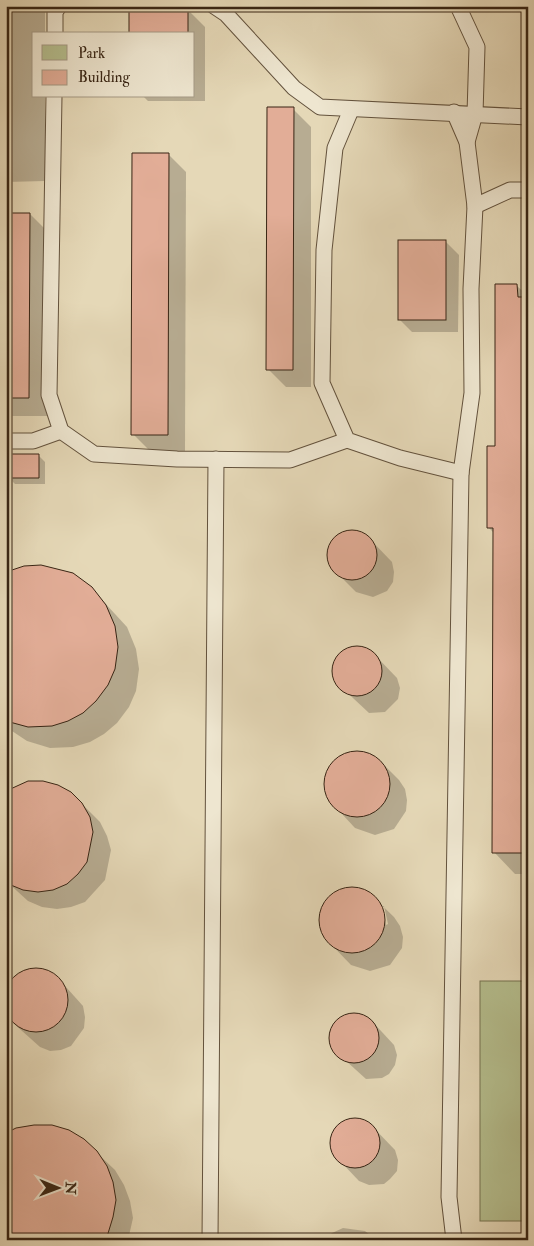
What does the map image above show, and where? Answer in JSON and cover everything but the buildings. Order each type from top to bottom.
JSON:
[{"type":"lane","points":[[55,32],[55,12],[59,6]]},
{"type":"lane","points":[[214,6],[226,14],[294,88],[320,108],[454,112],[528,117]]},
{"type":"lane","points":[[458,6],[477,47],[476,114],[467,142]]},
{"type":"lane","points":[[54,98],[49,395],[61,431],[94,454],[216,459],[290,460],[347,440],[400,458],[461,473]]},
{"type":"lane","points":[[347,440],[322,383],[323,307],[324,250],[335,148],[352,110]]},
{"type":"lane","points":[[454,112],[467,142],[475,206],[471,289],[472,393],[461,473],[449,1197],[454,1240]]},
{"type":"lane","points":[[475,206],[510,190],[528,190]]},
{"type":"lane","points":[[6,441],[33,441],[61,431]]},
{"type":"lane","points":[[210,1240],[216,459]]},
{"type":"green space","points":[[480,981],[528,981],[528,1221],[480,1221]]}]
